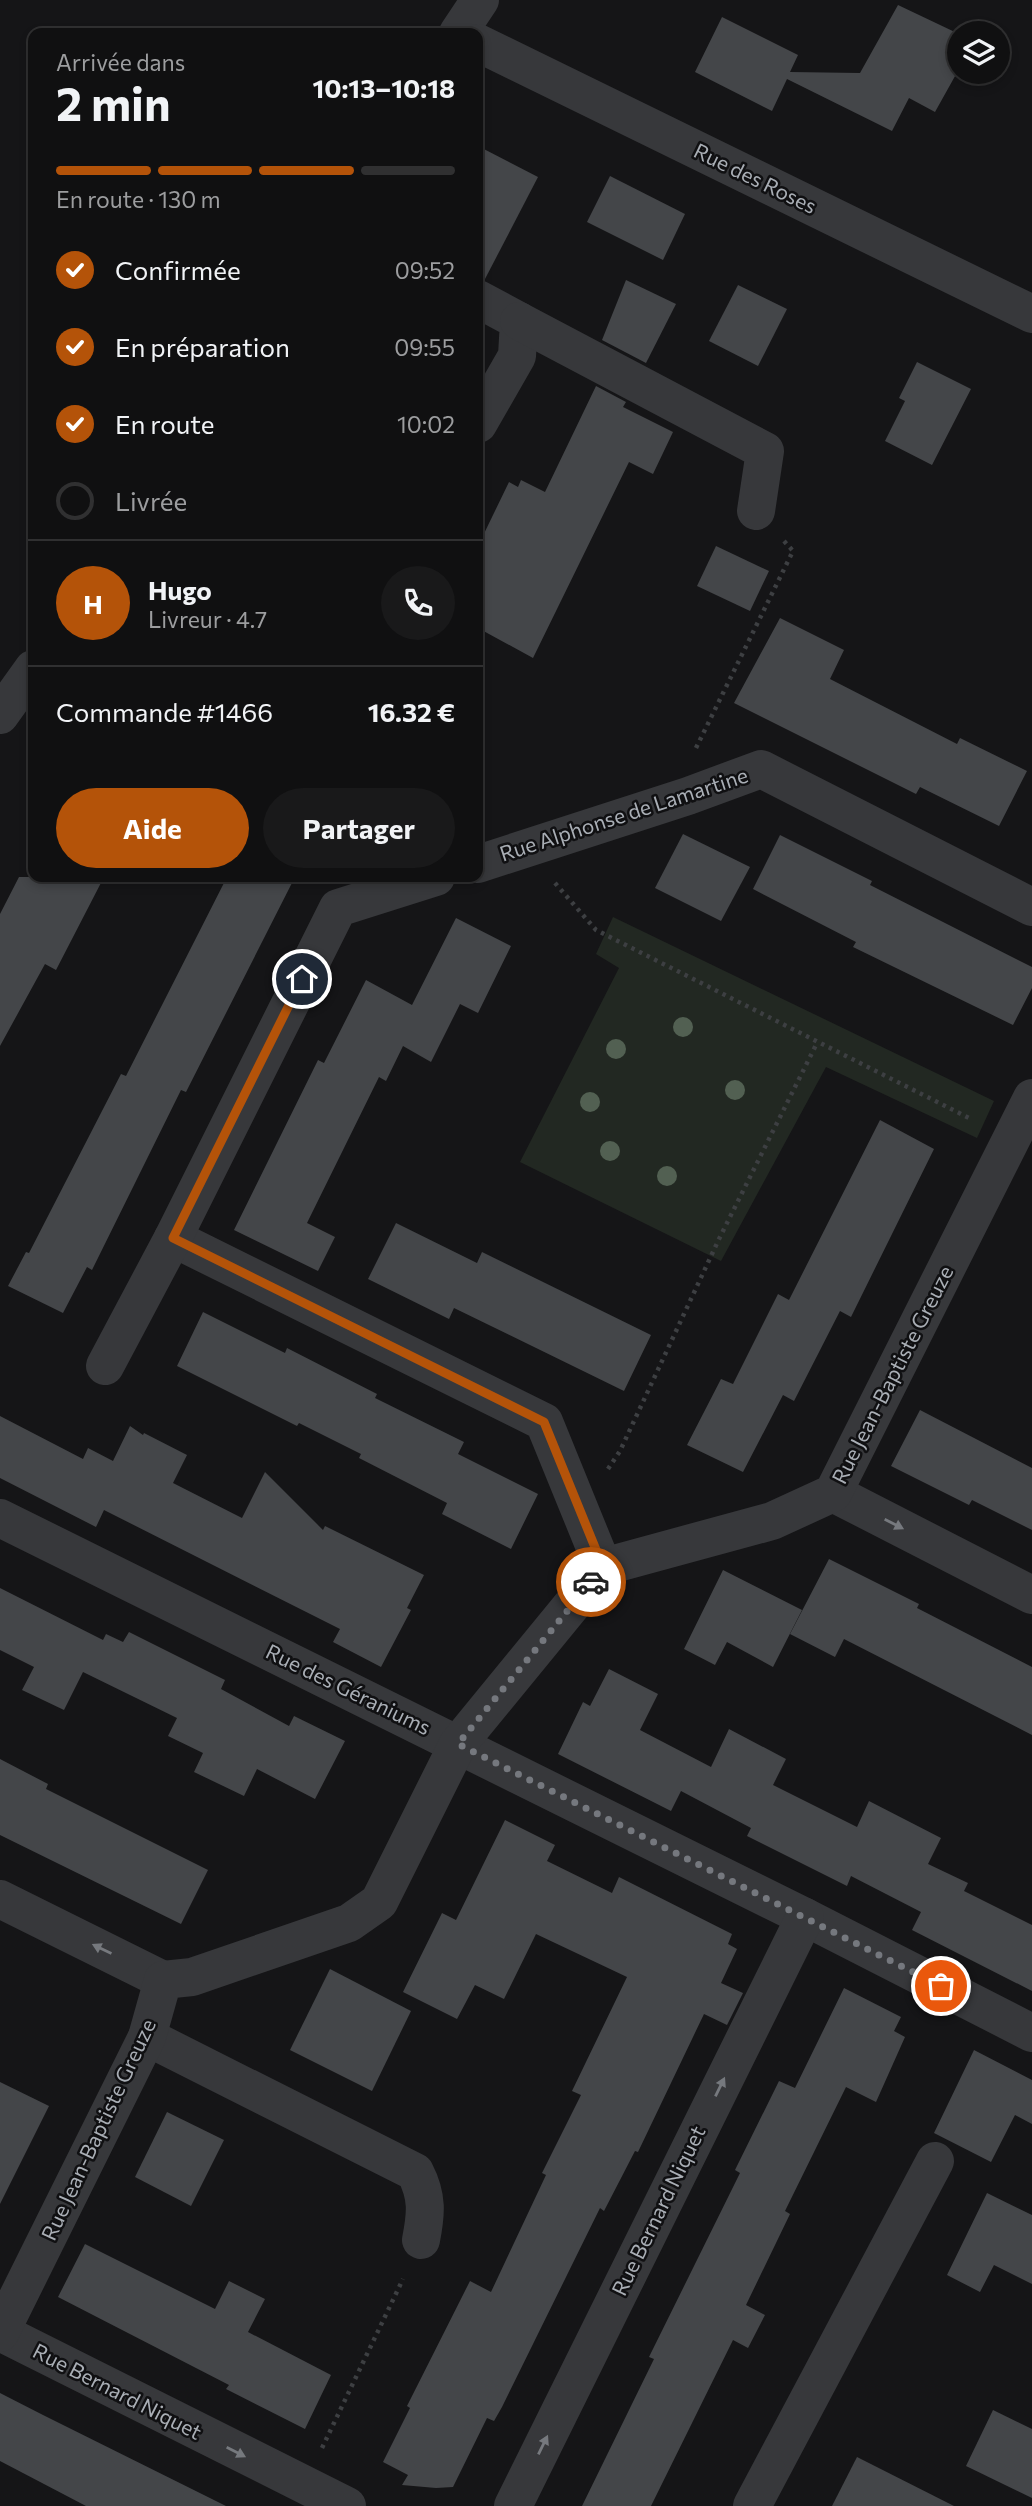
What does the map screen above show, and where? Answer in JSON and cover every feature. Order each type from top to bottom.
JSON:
[{"type":"street","points":[[461,28],[480,0]]},
{"type":"street","name":"Rue des Roses","points":[[483,45],[1032,314]]},
{"type":"street","points":[[483,302],[765,451],[756,511]]},
{"type":"street","points":[[483,415],[517,356],[519,321]]},
{"type":"street","points":[[0,715],[28,675]]},
{"type":"street","name":"Rue Alphonse de Lamartine","points":[[483,862],[688,796],[761,769],[1032,907]]},
{"type":"street","points":[[105,1366],[173,1238],[338,908],[420,882]]},
{"type":"street","name":"Rue Jean-Baptiste Greuze","points":[[603,1567],[772,1521],[833,1493],[1032,1098]]},
{"type":"street","points":[[0,1899],[163,1980],[192,1977],[349,1923],[379,1902],[458,1744],[603,1567],[544,1422],[173,1238]]},
{"type":"street","points":[[833,1493],[1032,1595]]},
{"type":"street","name":"Rue des Géraniums","points":[[0,1518],[805,1917],[1032,2033]]},
{"type":"street","name":"Rue Bernard Niquet","points":[[513,2506],[805,1917]]},
{"type":"street","name":"Rue Jean-Baptiste Greuze","points":[[0,2333],[147,2038],[163,1980]]},
{"type":"street","points":[[147,2038],[415,2172],[424,2189],[426,2216],[421,2240]]},
{"type":"street","points":[[752,2506],[935,2161]]},
{"type":"street","name":"Rue Bernard Niquet","points":[[0,2333],[347,2506]]},
{"type":"path","points":[[688,796],[690,759],[793,551],[756,511]]},
{"type":"path","points":[[524,849],[596,930],[1012,1139]]},
{"type":"path","points":[[580,1509],[621,1451],[719,1239],[817,1043]]},
{"type":"path","points":[[303,2486],[421,2240]]},
{"type":"shaded area","points":[[613,917],[994,1101],[977,1138],[826,1067],[721,1261],[520,1162],[619,968],[596,954]]},
{"type":"building","points":[[898,5],[947,28],[947,84],[951,84],[935,112],[909,98],[892,131],[787,79],[772,111],[695,72],[722,17],[798,55],[790,72],[860,73]]},
{"type":"building","points":[[483,149],[538,177],[483,278]]},
{"type":"building","points":[[610,176],[685,214],[663,260],[587,222]]},
{"type":"building","points":[[626,280],[676,304],[646,363],[602,340]]},
{"type":"building","points":[[738,285],[787,309],[758,366],[709,341]]},
{"type":"building","points":[[917,362],[971,389],[932,465],[885,441],[905,401],[899,398]]},
{"type":"building","points":[[596,386],[626,402],[623,407],[673,432],[653,474],[629,462],[533,658],[483,631],[483,536],[509,482],[518,487],[521,480],[545,492]]},
{"type":"building","points":[[716,546],[769,571],[750,611],[697,586]]},
{"type":"building","points":[[780,618],[844,650],[830,679],[957,744],[960,738],[1027,771],[999,826],[920,787],[916,794],[734,703]]},
{"type":"building","points":[[683,834],[750,867],[721,921],[655,888]]},
{"type":"building","points":[[780,835],[872,881],[870,885],[1032,967],[1032,988],[1013,1025],[853,947],[856,942],[753,889]]},
{"type":"building","points":[[19,877],[28,877],[28,882],[101,882],[56,970],[45,964],[0,1046],[0,914]]},
{"type":"building","points":[[224,882],[292,882],[186,1092],[181,1090],[92,1270],[87,1267],[63,1313],[8,1286],[26,1252],[29,1253],[121,1074],[126,1076]]},
{"type":"building","points":[[456,918],[511,946],[478,1013],[460,1004],[431,1062],[403,1046],[386,1081],[379,1077],[307,1223],[335,1237],[318,1271],[234,1230],[318,1060],[324,1063],[366,980],[412,1005]]},
{"type":"building","points":[[880,1120],[934,1149],[851,1317],[840,1311],[794,1401],[783,1395],[743,1472],[687,1445],[721,1379],[733,1384],[778,1294],[789,1300]]},
{"type":"building","points":[[396,1223],[477,1263],[482,1252],[651,1335],[624,1391],[454,1308],[449,1319],[368,1279]]},
{"type":"building","points":[[203,1312],[285,1353],[287,1348],[377,1394],[375,1398],[464,1442],[458,1454],[538,1494],[511,1549],[442,1514],[447,1503],[359,1458],[361,1454],[299,1423],[297,1426],[177,1366]]},
{"type":"building","points":[[920,1410],[1032,1468],[1032,1530],[972,1500],[969,1505],[891,1466]]},
{"type":"building","points":[[0,1416],[83,1459],[88,1448],[113,1461],[130,1426],[143,1435],[144,1433],[187,1455],[173,1483],[242,1518],[265,1472],[323,1530],[325,1526],[424,1575],[407,1608],[411,1610],[381,1667],[333,1642],[340,1629],[104,1510],[96,1527],[0,1478]]},
{"type":"building","points":[[829,1559],[919,1604],[917,1608],[1032,1667],[1032,1735],[844,1639],[835,1657],[790,1634]]},
{"type":"building","points":[[723,1570],[802,1610],[773,1667],[727,1642],[715,1665],[684,1649]]},
{"type":"building","points":[[0,1588],[103,1640],[106,1634],[123,1642],[129,1632],[225,1680],[221,1689],[289,1726],[294,1716],[345,1741],[315,1799],[257,1769],[244,1796],[194,1772],[203,1753],[168,1736],[177,1718],[83,1672],[64,1710],[22,1690],[34,1667],[0,1650]]},
{"type":"building","points":[[609,1669],[658,1694],[640,1730],[711,1767],[729,1729],[786,1759],[773,1785],[857,1827],[869,1801],[941,1838],[928,1864],[968,1883],[964,1891],[1032,1925],[1032,1991],[912,1930],[921,1912],[851,1876],[847,1886],[747,1836],[751,1828],[681,1791],[671,1811],[558,1754],[583,1702],[590,1706]]},
{"type":"building","points":[[0,1759],[48,1784],[46,1789],[208,1870],[181,1924],[0,1835]]},
{"type":"building","points":[[505,1820],[555,1845],[547,1861],[612,1893],[619,1877],[732,1934],[728,1944],[737,1949],[721,1983],[743,1993],[727,2025],[704,2014],[638,2152],[635,2151],[604,2211],[600,2208],[502,2407],[494,2421],[487,2418],[453,2487],[402,2485],[408,2475],[383,2462],[410,2408],[407,2406],[470,2281],[491,2292],[546,2175],[542,2173],[581,2095],[572,2091],[627,1977],[536,1934],[504,1999],[475,1985],[457,2019],[403,1992],[442,1913],[456,1920]]},
{"type":"building","points":[[330,1969],[411,2011],[372,2091],[290,2050]]},
{"type":"building","points":[[844,1988],[901,2017],[894,2031],[905,2037],[876,2102],[846,2087],[785,2211],[790,2214],[746,2305],[765,2315],[748,2348],[733,2340],[651,2506],[582,2506],[654,2359],[649,2357],[740,2173],[735,2170],[779,2081],[795,2088]]},
{"type":"building","points":[[974,2050],[1032,2080],[1032,2124],[1015,2115],[991,2162],[934,2133]]},
{"type":"building","points":[[0,2082],[49,2106],[0,2204]]},
{"type":"building","points":[[167,2112],[224,2140],[191,2206],[135,2177]]},
{"type":"building","points":[[987,2193],[1032,2215],[1032,2284],[994,2265],[980,2292],[947,2275]]},
{"type":"building","points":[[85,2244],[215,2309],[229,2281],[265,2299],[248,2332],[331,2375],[305,2429],[226,2389],[229,2385],[58,2297]]},
{"type":"building","points":[[0,2393],[226,2506],[86,2506],[0,2461]]},
{"type":"building","points":[[993,2410],[1032,2429],[1032,2498],[966,2466]]},
{"type":"building","points":[[857,2457],[954,2506],[832,2506]]},
{"type":"way so far","points":[[591,1582],[458,1744],[941,1986]]},
{"type":"route","points":[[302,979],[173,1238],[544,1422],[603,1567],[591,1582]]}]
